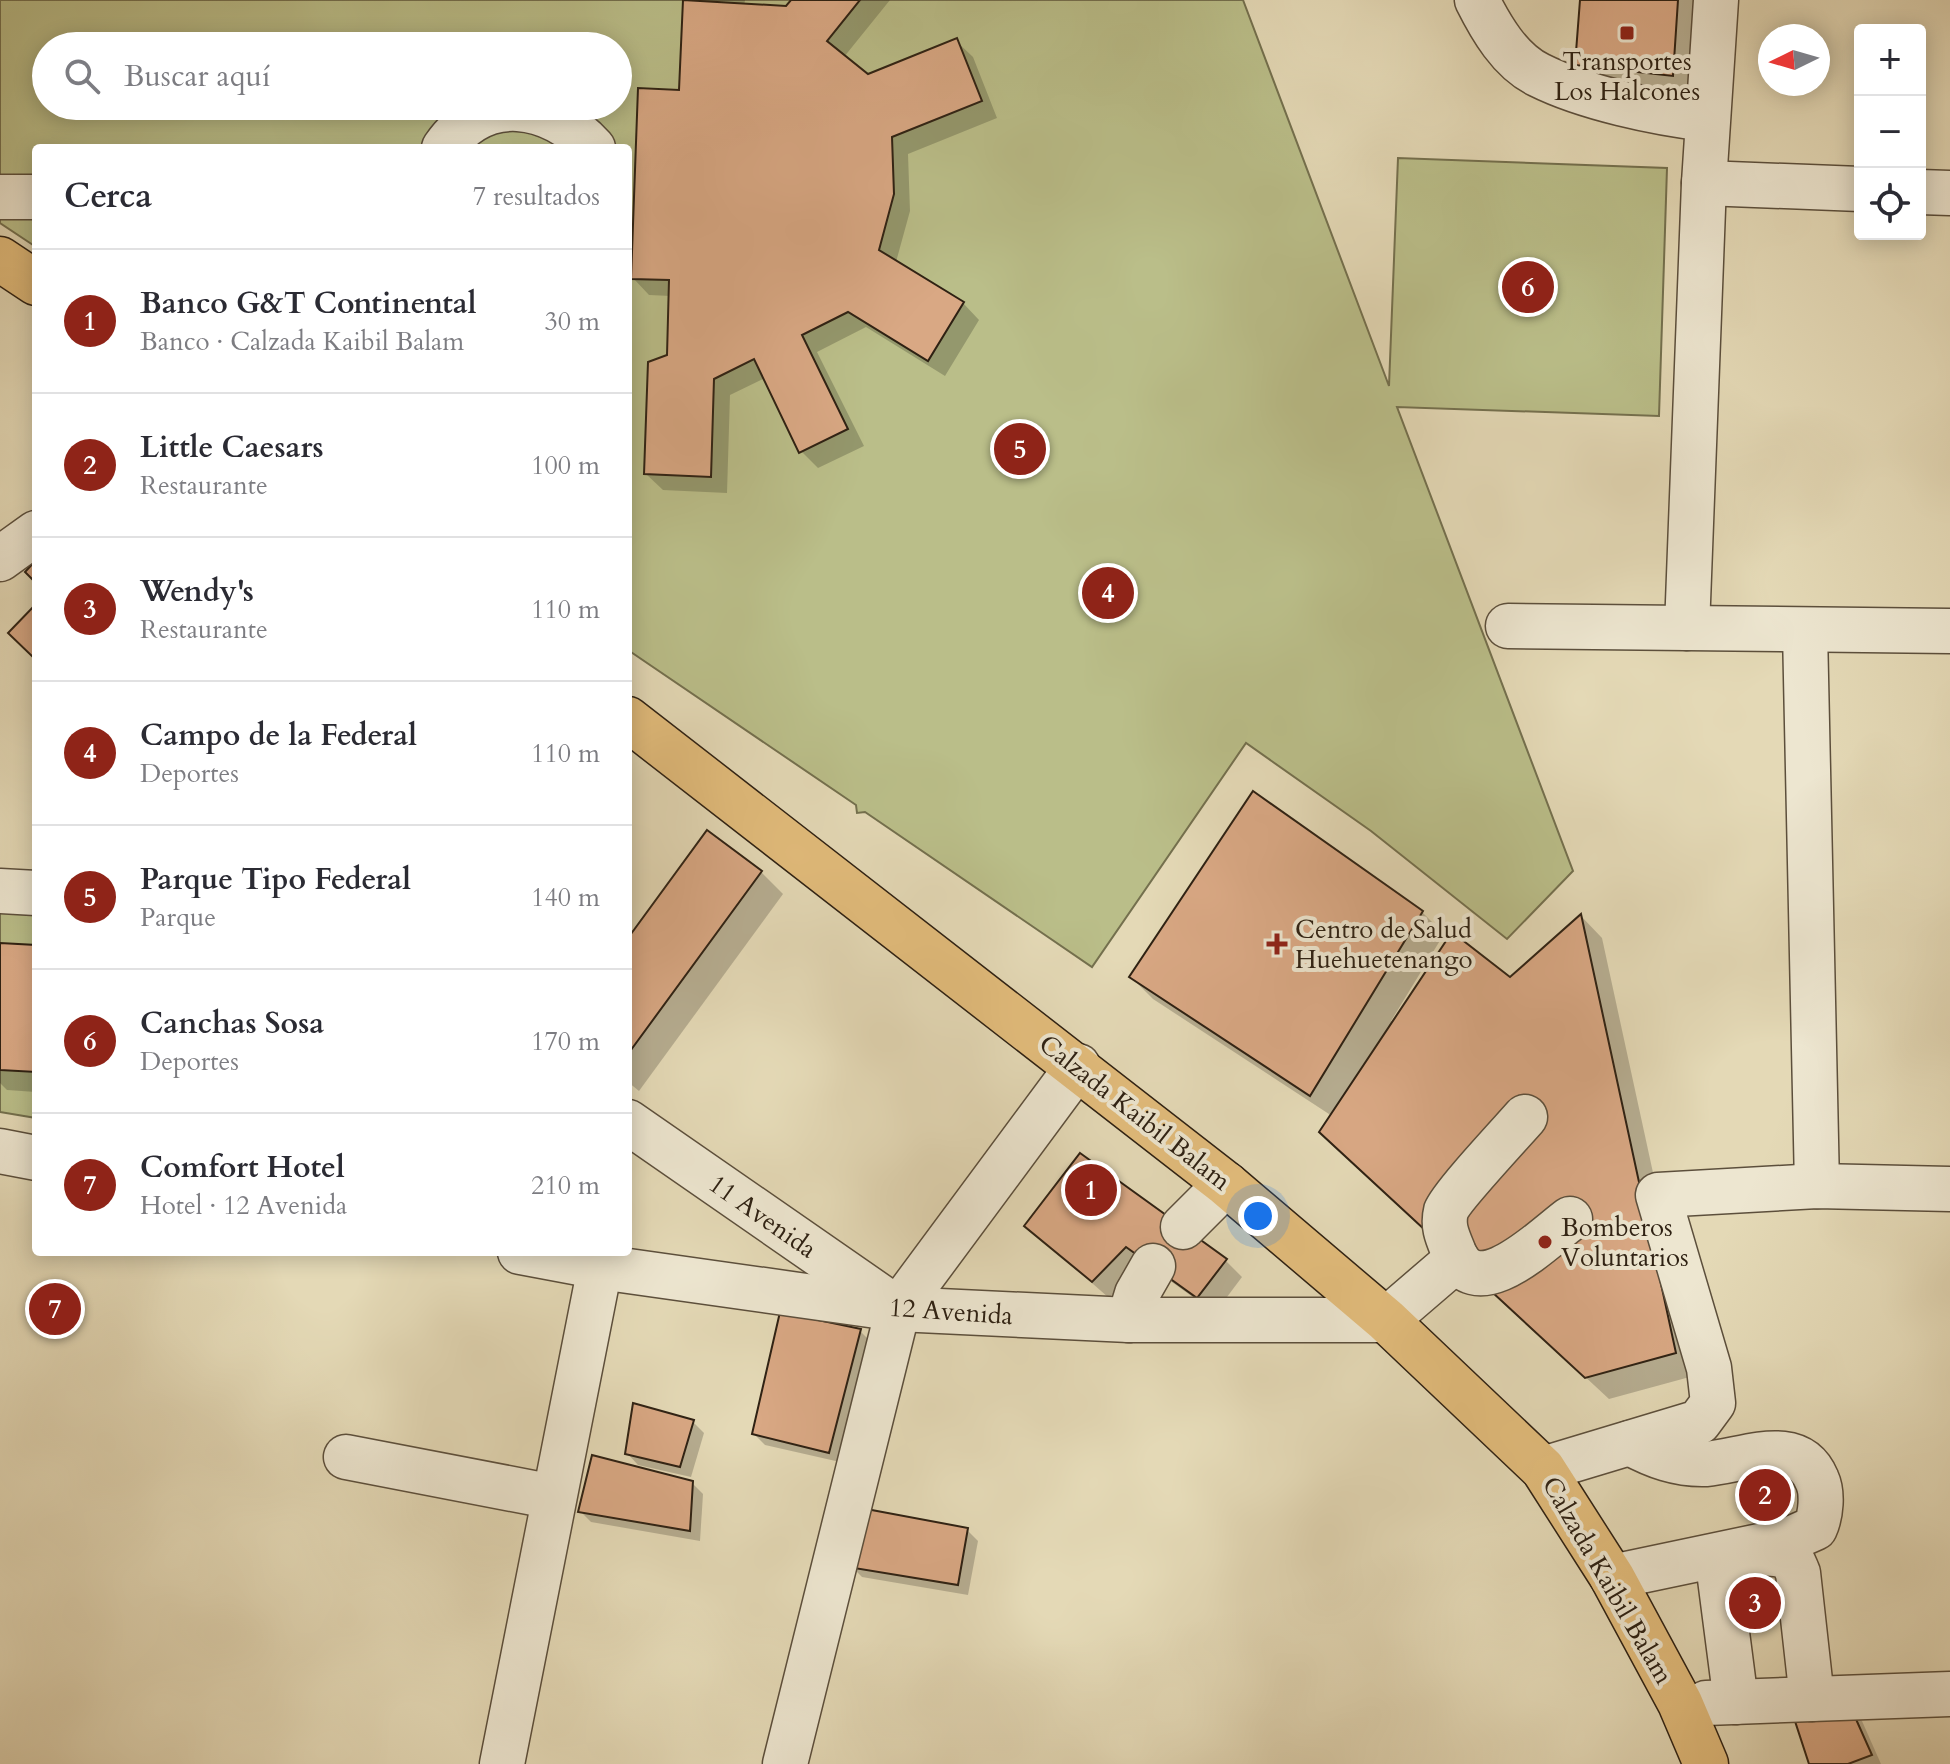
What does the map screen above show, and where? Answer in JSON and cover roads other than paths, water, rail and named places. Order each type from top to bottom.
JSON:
[{"type":"main road","points":[[0,259],[32,280]]},
{"type":"main road","name":"Calzada Kaibil Balam","points":[[632,722],[1226,1184],[1386,1320],[1543,1469],[1612,1577],[1680,1703],[1706,1764]]},
{"type":"street","points":[[1477,0],[1495,36],[1537,75],[1653,113],[1707,119]]},
{"type":"street","points":[[1687,628],[1704,183],[1716,0]]},
{"type":"street","points":[[448,144],[465,125],[475,120]]},
{"type":"street","points":[[561,120],[575,128],[589,144]]},
{"type":"street","points":[[1704,183],[1854,189]]},
{"type":"street","points":[[1926,192],[1950,193]]},
{"type":"street","points":[[0,197],[32,197]]},
{"type":"street","points":[[0,559],[32,536]]},
{"type":"street","points":[[1508,626],[1950,631]]},
{"type":"street","points":[[1805,631],[1817,1186]]},
{"type":"street","points":[[0,891],[32,893]]},
{"type":"street","points":[[785,1764],[898,1309],[1078,1066]]},
{"type":"street","points":[[1525,1117],[1447,1209],[1444,1229],[1457,1259],[1474,1273],[1490,1273],[1508,1267],[1570,1219]]},
{"type":"street","name":"11 Avenida","points":[[632,1125],[898,1309]]},
{"type":"street","points":[[0,1151],[32,1157]]},
{"type":"street","points":[[1183,1227],[1226,1184]]},
{"type":"street","points":[[1543,1469],[1699,1422],[1713,1403],[1709,1368],[1658,1195],[1817,1186],[1950,1189]]},
{"type":"street","name":"12 Avenida","points":[[541,1256],[898,1309],[1129,1320],[1386,1320]]},
{"type":"street","points":[[1386,1320],[1457,1259]]},
{"type":"street","points":[[1129,1320],[1137,1294],[1153,1266]]},
{"type":"street","points":[[502,1764],[600,1267]]},
{"type":"street","points":[[1612,1577],[1788,1540],[1815,1528],[1820,1518],[1819,1484],[1811,1466],[1792,1454],[1767,1453],[1706,1464],[1675,1462],[1630,1443]]},
{"type":"street","points":[[346,1457],[554,1497]]},
{"type":"street","points":[[1736,1702],[1719,1571],[1722,1561],[1733,1557],[1767,1555],[1786,1556],[1793,1561],[1798,1573],[1812,1699]]},
{"type":"street","points":[[1680,1703],[1950,1694]]},
{"type":"place","name":"Transportes Los Halcones","points":[[1627,33]]},
{"type":"place","name":"Canchas Sosa","points":[[1528,287]]},
{"type":"place","name":"Parque Tipo Federal","points":[[1020,449]]},
{"type":"place","name":"Campo de la Federal","points":[[1108,593]]},
{"type":"place","name":"Centro de Salud Huehuetenango","points":[[1277,944]]},
{"type":"place","name":"Banco G&T Continental","points":[[1091,1190]]},
{"type":"place","name":"Bomberos Voluntarios","points":[[1545,1242]]},
{"type":"place","name":"Comfort Hotel","points":[[55,1309]]},
{"type":"place","name":"Little Caesars","points":[[1765,1495]]},
{"type":"place","name":"Wendy's","points":[[1755,1603]]}]
